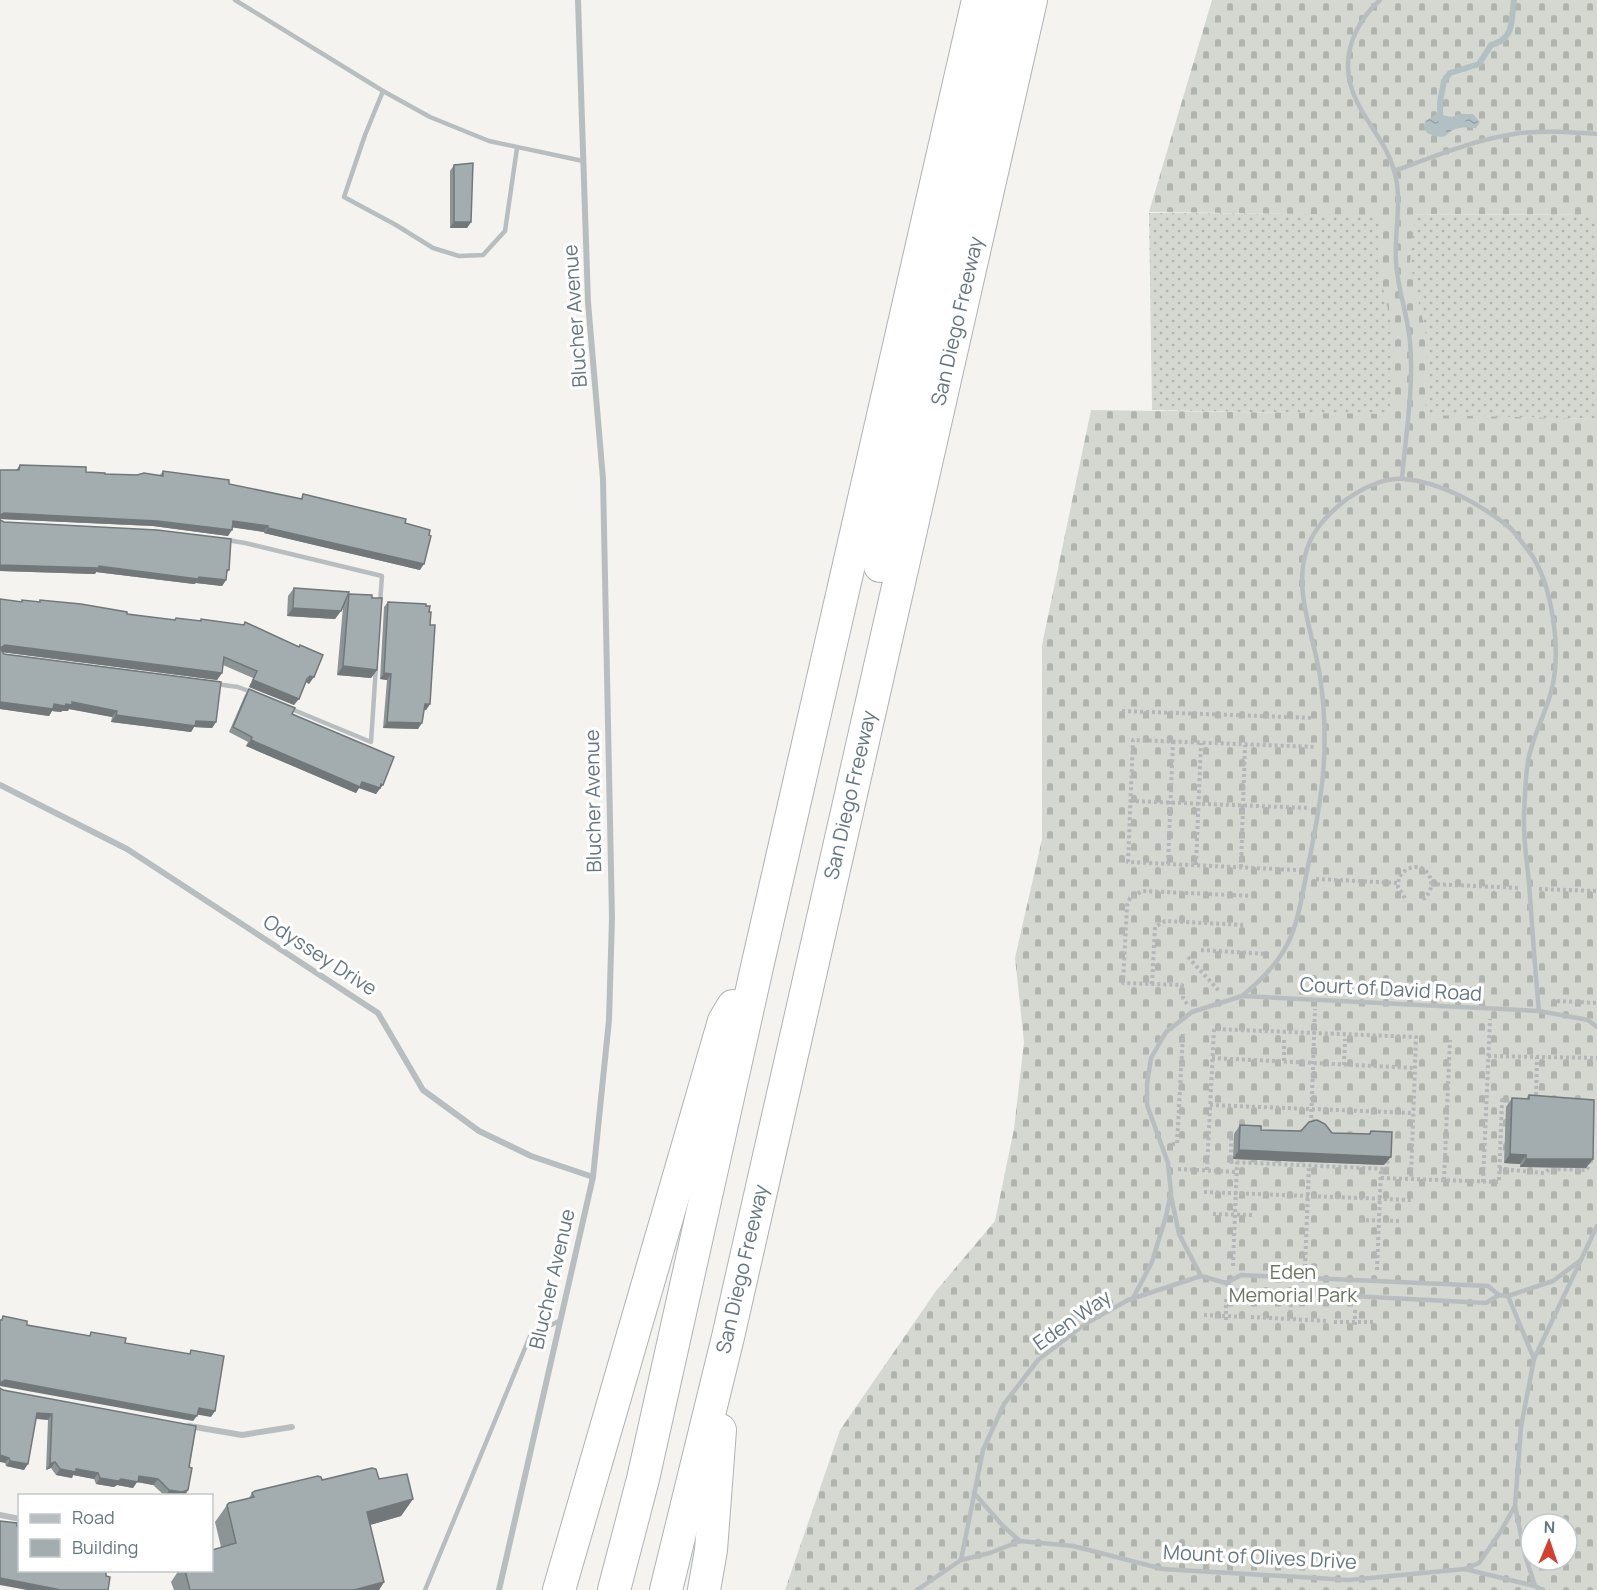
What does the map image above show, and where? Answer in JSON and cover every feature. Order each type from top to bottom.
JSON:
[{"type":"highway","points":[[962,72],[967,0]]},
{"type":"highway","points":[[614,1590],[643,1479],[757,967],[978,0]]},
{"type":"highway","points":[[645,1590],[705,1342],[1006,0]]},
{"type":"highway","name":"San Diego Freeway","points":[[666,1590],[728,1337],[1031,0]]},
{"type":"highway","points":[[559,1590],[724,1021],[757,967]]},
{"type":"highway","points":[[704,1590],[711,1550],[728,1337]]},
{"type":"street","name":"Blucher Avenue","points":[[499,1590],[593,1177],[609,1020],[612,918],[603,479],[588,302],[578,0]]},
{"type":"street","name":"Odyssey Drive","points":[[0,785],[127,849],[378,1013],[423,1090],[479,1131],[531,1156],[593,1177]]},
{"type":"street","points":[[187,1426],[242,1435],[292,1427]]},
{"type":"street","points":[[0,1515],[18,1519]]},
{"type":"lane","points":[[236,0],[383,91],[440,121],[489,141],[584,161]]},
{"type":"lane","points":[[1380,0],[1371,8],[1357,29],[1349,50],[1348,67],[1351,89],[1361,112],[1385,146],[1394,171],[1398,214],[1395,237],[1396,272],[1410,340],[1411,383],[1402,478]]},
{"type":"lane","points":[[383,91],[344,197],[433,248],[459,255],[483,255],[505,231],[517,148]]},
{"type":"lane","points":[[1394,171],[1498,137],[1543,131],[1597,134]]},
{"type":"lane","points":[[1242,996],[1266,976],[1281,954],[1298,915],[1320,808],[1326,748],[1319,674],[1304,598],[1302,580],[1304,557],[1312,535],[1328,514],[1352,495],[1376,484],[1402,478],[1434,484],[1474,503],[1511,529],[1532,555],[1546,586],[1553,619],[1556,657],[1552,688],[1528,759],[1524,820],[1539,1011]]},
{"type":"lane","points":[[222,540],[245,543],[382,576],[380,610]]},
{"type":"lane","points":[[279,704],[371,742],[377,654]]},
{"type":"lane","points":[[213,683],[238,687],[258,696]]},
{"type":"lane","name":"Court of David Road","points":[[1242,996],[1539,1011],[1588,1020],[1597,1027]]},
{"type":"lane","name":"Eden Way","points":[[961,1560],[983,1450],[1004,1404],[1038,1360],[1085,1324],[1133,1298],[1152,1262],[1171,1193],[1169,1169],[1147,1105],[1151,1058],[1166,1032],[1183,1018],[1192,1012],[1242,996]]},
{"type":"lane","points":[[1171,1193],[1179,1234],[1201,1276]]},
{"type":"lane","points":[[1535,1586],[1525,1555],[1515,1506],[1521,1427],[1534,1359],[1597,1226]]},
{"type":"lane","points":[[1226,1283],[1241,1275],[1488,1286],[1499,1294],[1508,1296],[1553,1281],[1583,1259]]},
{"type":"lane","points":[[1133,1298],[1201,1276],[1226,1283],[1235,1290],[1486,1303],[1499,1294]]},
{"type":"lane","points":[[1508,1296],[1534,1359]]},
{"type":"lane","points":[[425,1590],[530,1336],[559,1321]]},
{"type":"lane","points":[[974,1493],[1003,1526],[1020,1541]]},
{"type":"lane","points":[[1465,1569],[1479,1563],[1515,1506]]},
{"type":"lane","name":"Mount of Olives Drive","points":[[961,1560],[990,1553],[1020,1541],[1073,1546],[1163,1569],[1349,1580],[1465,1569],[1535,1586],[1542,1590]]},
{"type":"lane","points":[[917,1590],[961,1560]]},
{"type":"path","points":[[1122,711],[1324,718]]},
{"type":"path","points":[[1308,870],[1128,862],[1133,740],[1326,748]]},
{"type":"path","points":[[1168,864],[1173,742]]},
{"type":"path","points":[[1196,865],[1201,743]]},
{"type":"path","points":[[1241,867],[1245,745]]},
{"type":"path","points":[[1130,801],[1320,808]]},
{"type":"path","points":[[1405,898],[1400,892],[1399,877],[1409,867],[1417,866],[1428,873],[1431,884],[1430,890],[1422,900]]},
{"type":"path","points":[[1306,879],[1398,883]]},
{"type":"path","points":[[1431,884],[1597,891]]},
{"type":"path","points":[[1192,1012],[1183,998],[1182,985],[1123,983],[1126,906],[1130,898],[1142,891],[1254,896]]},
{"type":"path","points":[[1152,984],[1155,927],[1165,921],[1245,925]]},
{"type":"path","points":[[1201,950],[1281,954]]},
{"type":"path","points":[[1188,957],[1228,1000]]},
{"type":"path","points":[[1311,1128],[1315,1000]]},
{"type":"path","points":[[1538,1000],[1597,1003]]},
{"type":"path","points":[[1483,1182],[1491,1009]]},
{"type":"path","points":[[1161,1144],[1177,1144],[1183,1018]]},
{"type":"path","points":[[1207,1170],[1214,1029],[1416,1037],[1411,1179]]},
{"type":"path","points":[[1284,1037],[1284,1062]]},
{"type":"path","points":[[1344,1065],[1345,1040]]},
{"type":"path","points":[[1444,1180],[1450,1040]]},
{"type":"path","points":[[1488,1056],[1597,1058]]},
{"type":"path","points":[[1536,1101],[1538,1057]]},
{"type":"path","points":[[1212,1058],[1415,1068]]},
{"type":"path","points":[[1381,1178],[1499,1182],[1502,1100],[1547,1103]]},
{"type":"path","points":[[1210,1105],[1413,1113]]},
{"type":"path","points":[[1305,1128],[1311,1128],[1315,1128],[1326,1138],[1389,1141],[1388,1169],[1231,1162],[1231,1132],[1296,1136],[1305,1128]]},
{"type":"path","points":[[1500,1169],[1544,1173],[1550,1169],[1587,1170],[1592,1159],[1592,1149]]},
{"type":"path","points":[[1233,1280],[1237,1162]]},
{"type":"path","points":[[1305,1278],[1309,1166]]},
{"type":"path","points":[[1169,1169],[1237,1172]]},
{"type":"path","points":[[1376,1281],[1381,1169]]},
{"type":"path","points":[[1204,1192],[1411,1200]]},
{"type":"path","points":[[1213,1214],[1253,1215]]},
{"type":"path","points":[[1360,1220],[1401,1221]]},
{"type":"path","points":[[1226,1283],[1226,1318]]},
{"type":"path","points":[[1355,1323],[1356,1296]]},
{"type":"path","points":[[1204,1316],[1375,1322]]},
{"type":"green space","name":"Eden Memorial Park","points":[[1212,0],[1597,0],[1597,215],[1415,214],[1410,262],[1426,335],[1425,415],[1597,419],[1597,1590],[785,1590],[840,1430],[936,1291],[995,1221],[1014,1129],[1024,1042],[1015,958],[1042,839],[1042,645],[1091,410],[1389,414],[1394,337],[1378,265],[1381,215],[1149,212]]},
{"type":"green space","points":[[1149,213],[1597,215],[1597,419],[1152,410]]},
{"type":"water","points":[[1437,114],[1452,117],[1459,114],[1473,114],[1480,122],[1476,128],[1454,129],[1444,137],[1440,137],[1427,133],[1424,128],[1425,121]]},
{"type":"building","points":[[473,163],[471,222],[454,222],[454,165]]},
{"type":"building","points":[[20,465],[86,467],[86,472],[105,474],[137,475],[144,473],[163,476],[163,471],[229,480],[229,484],[302,499],[303,494],[406,519],[405,523],[430,530],[429,535],[431,536],[424,564],[268,528],[268,526],[233,521],[232,530],[157,521],[4,513],[0,515],[0,470],[19,470]]},
{"type":"building","points":[[0,520],[157,530],[231,539],[229,570],[227,570],[226,580],[199,577],[198,579],[99,566],[99,568],[0,565]]},
{"type":"building","points":[[294,588],[349,592],[341,611],[293,608]]},
{"type":"building","points":[[349,594],[382,598],[377,670],[343,666]]},
{"type":"building","points":[[0,599],[81,604],[127,612],[127,614],[175,620],[176,618],[201,621],[201,619],[244,625],[245,622],[299,647],[300,645],[323,655],[314,677],[310,676],[307,679],[299,699],[253,680],[257,671],[224,657],[222,673],[5,645],[0,648]]},
{"type":"building","points":[[388,602],[430,606],[430,625],[435,625],[430,704],[425,704],[422,723],[387,722],[391,674],[384,673]]},
{"type":"building","points":[[0,648],[4,654],[221,682],[216,722],[196,721],[195,726],[116,715],[117,711],[72,702],[72,705],[66,704],[65,706],[54,704],[53,709],[0,702]]},
{"type":"building","points":[[249,689],[295,708],[292,714],[394,757],[383,785],[381,784],[380,788],[362,782],[360,787],[251,740],[252,737],[233,727]]},
{"type":"building","points":[[1529,1095],[1594,1100],[1593,1159],[1526,1159],[1526,1155],[1510,1154],[1512,1098],[1529,1099]]},
{"type":"building","points":[[1317,1120],[1325,1124],[1332,1133],[1392,1132],[1391,1157],[1239,1150],[1240,1125],[1261,1126],[1261,1130],[1301,1131],[1309,1122]]},
{"type":"building","points":[[3,1316],[27,1321],[27,1325],[90,1336],[91,1332],[126,1338],[125,1343],[190,1354],[191,1350],[224,1356],[215,1411],[199,1408],[197,1416],[5,1380],[0,1383],[0,1320]]},
{"type":"building","points":[[0,1388],[196,1426],[189,1467],[192,1468],[188,1490],[182,1492],[169,1490],[158,1479],[139,1476],[138,1482],[121,1479],[118,1481],[100,1478],[98,1473],[60,1469],[55,1462],[50,1464],[52,1414],[37,1413],[28,1464],[10,1461],[9,1458],[0,1455]]},
{"type":"building","points":[[372,1468],[376,1469],[379,1479],[407,1474],[413,1499],[367,1512],[384,1582],[354,1590],[190,1590],[186,1572],[213,1572],[213,1550],[236,1543],[227,1505],[229,1503],[254,1497],[252,1493],[255,1491],[318,1476],[322,1480]]},
{"type":"building","points":[[0,1521],[17,1523],[18,1572],[106,1572],[106,1576],[110,1577],[108,1590],[61,1590],[0,1578]]},
{"type":"waterway","points":[[1440,114],[1444,81],[1450,73],[1479,64],[1491,45],[1504,38],[1512,21],[1514,0]]}]
